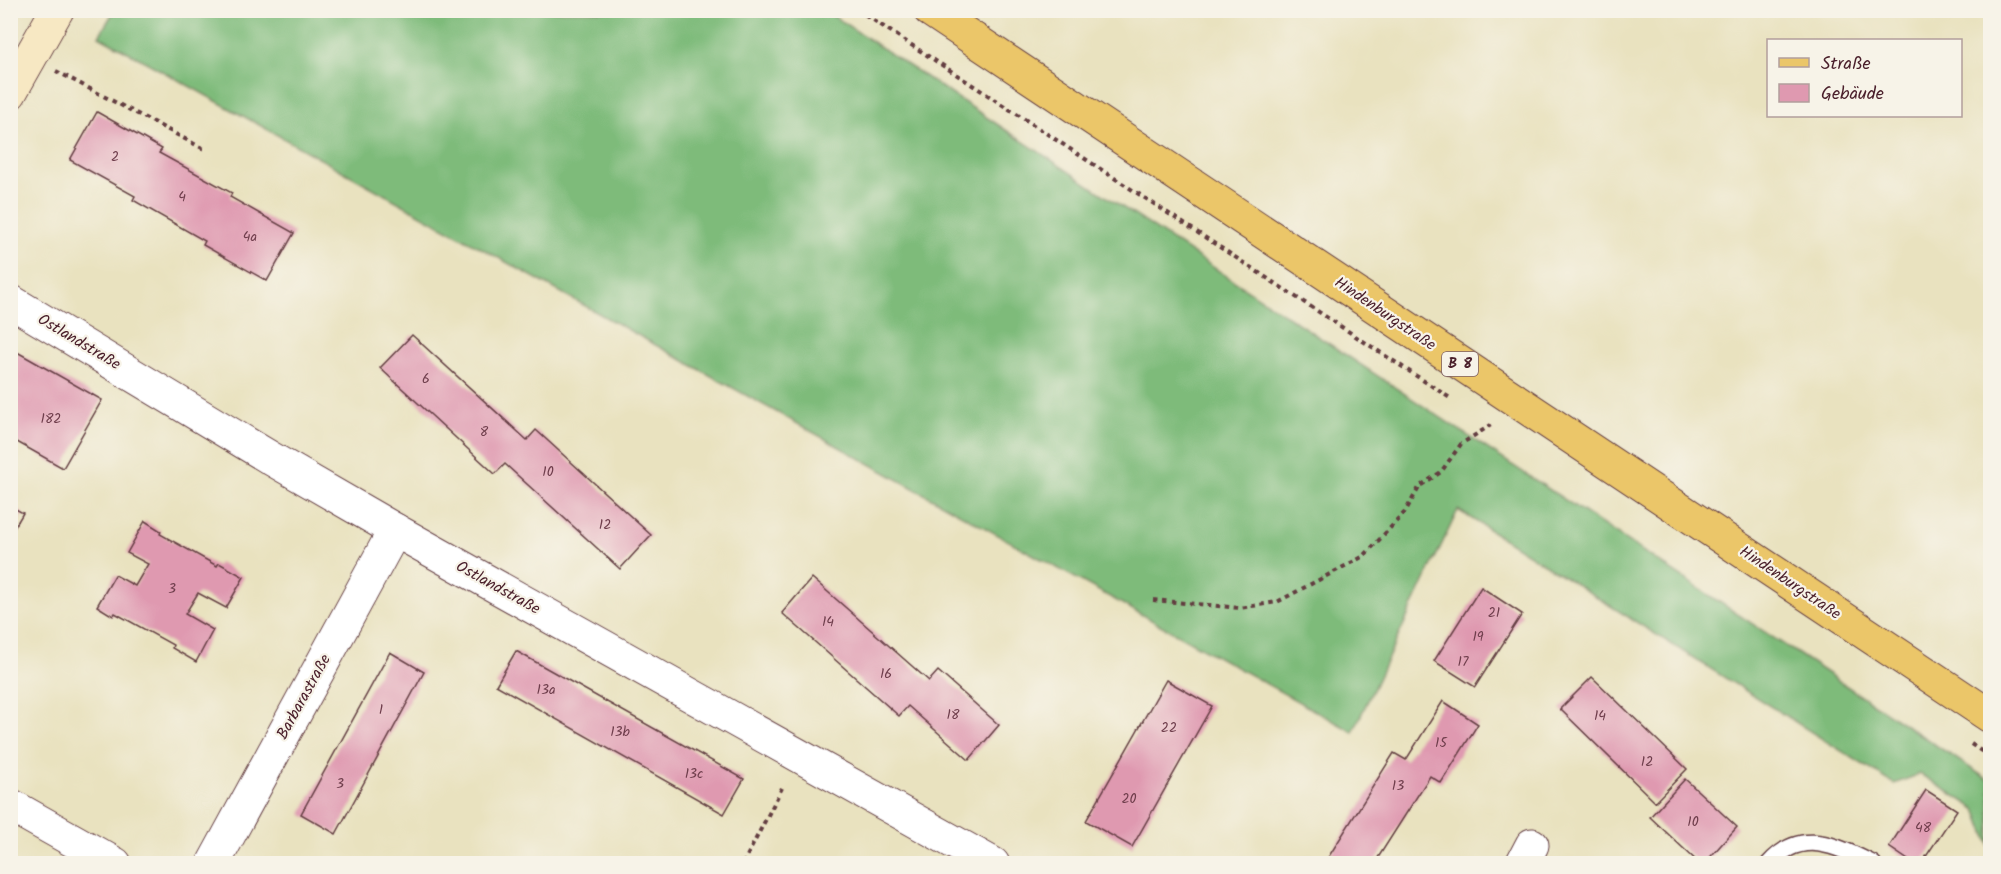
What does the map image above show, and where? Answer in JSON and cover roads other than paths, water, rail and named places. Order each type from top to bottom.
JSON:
[{"type":"main road","name":"Hindenburgstraße","points":[[930,10],[1990,716]]},
{"type":"street","points":[[10,93],[57,10]]},
{"type":"street","name":"Ostlandstraße","points":[[10,301],[394,530],[993,864]]},
{"type":"street","name":"Barbarastraße","points":[[213,864],[394,530]]},
{"type":"street","points":[[10,805],[115,864]]},
{"type":"lane","points":[[1769,864],[1777,855],[1794,845],[1810,841],[1835,847],[1873,864]]}]
